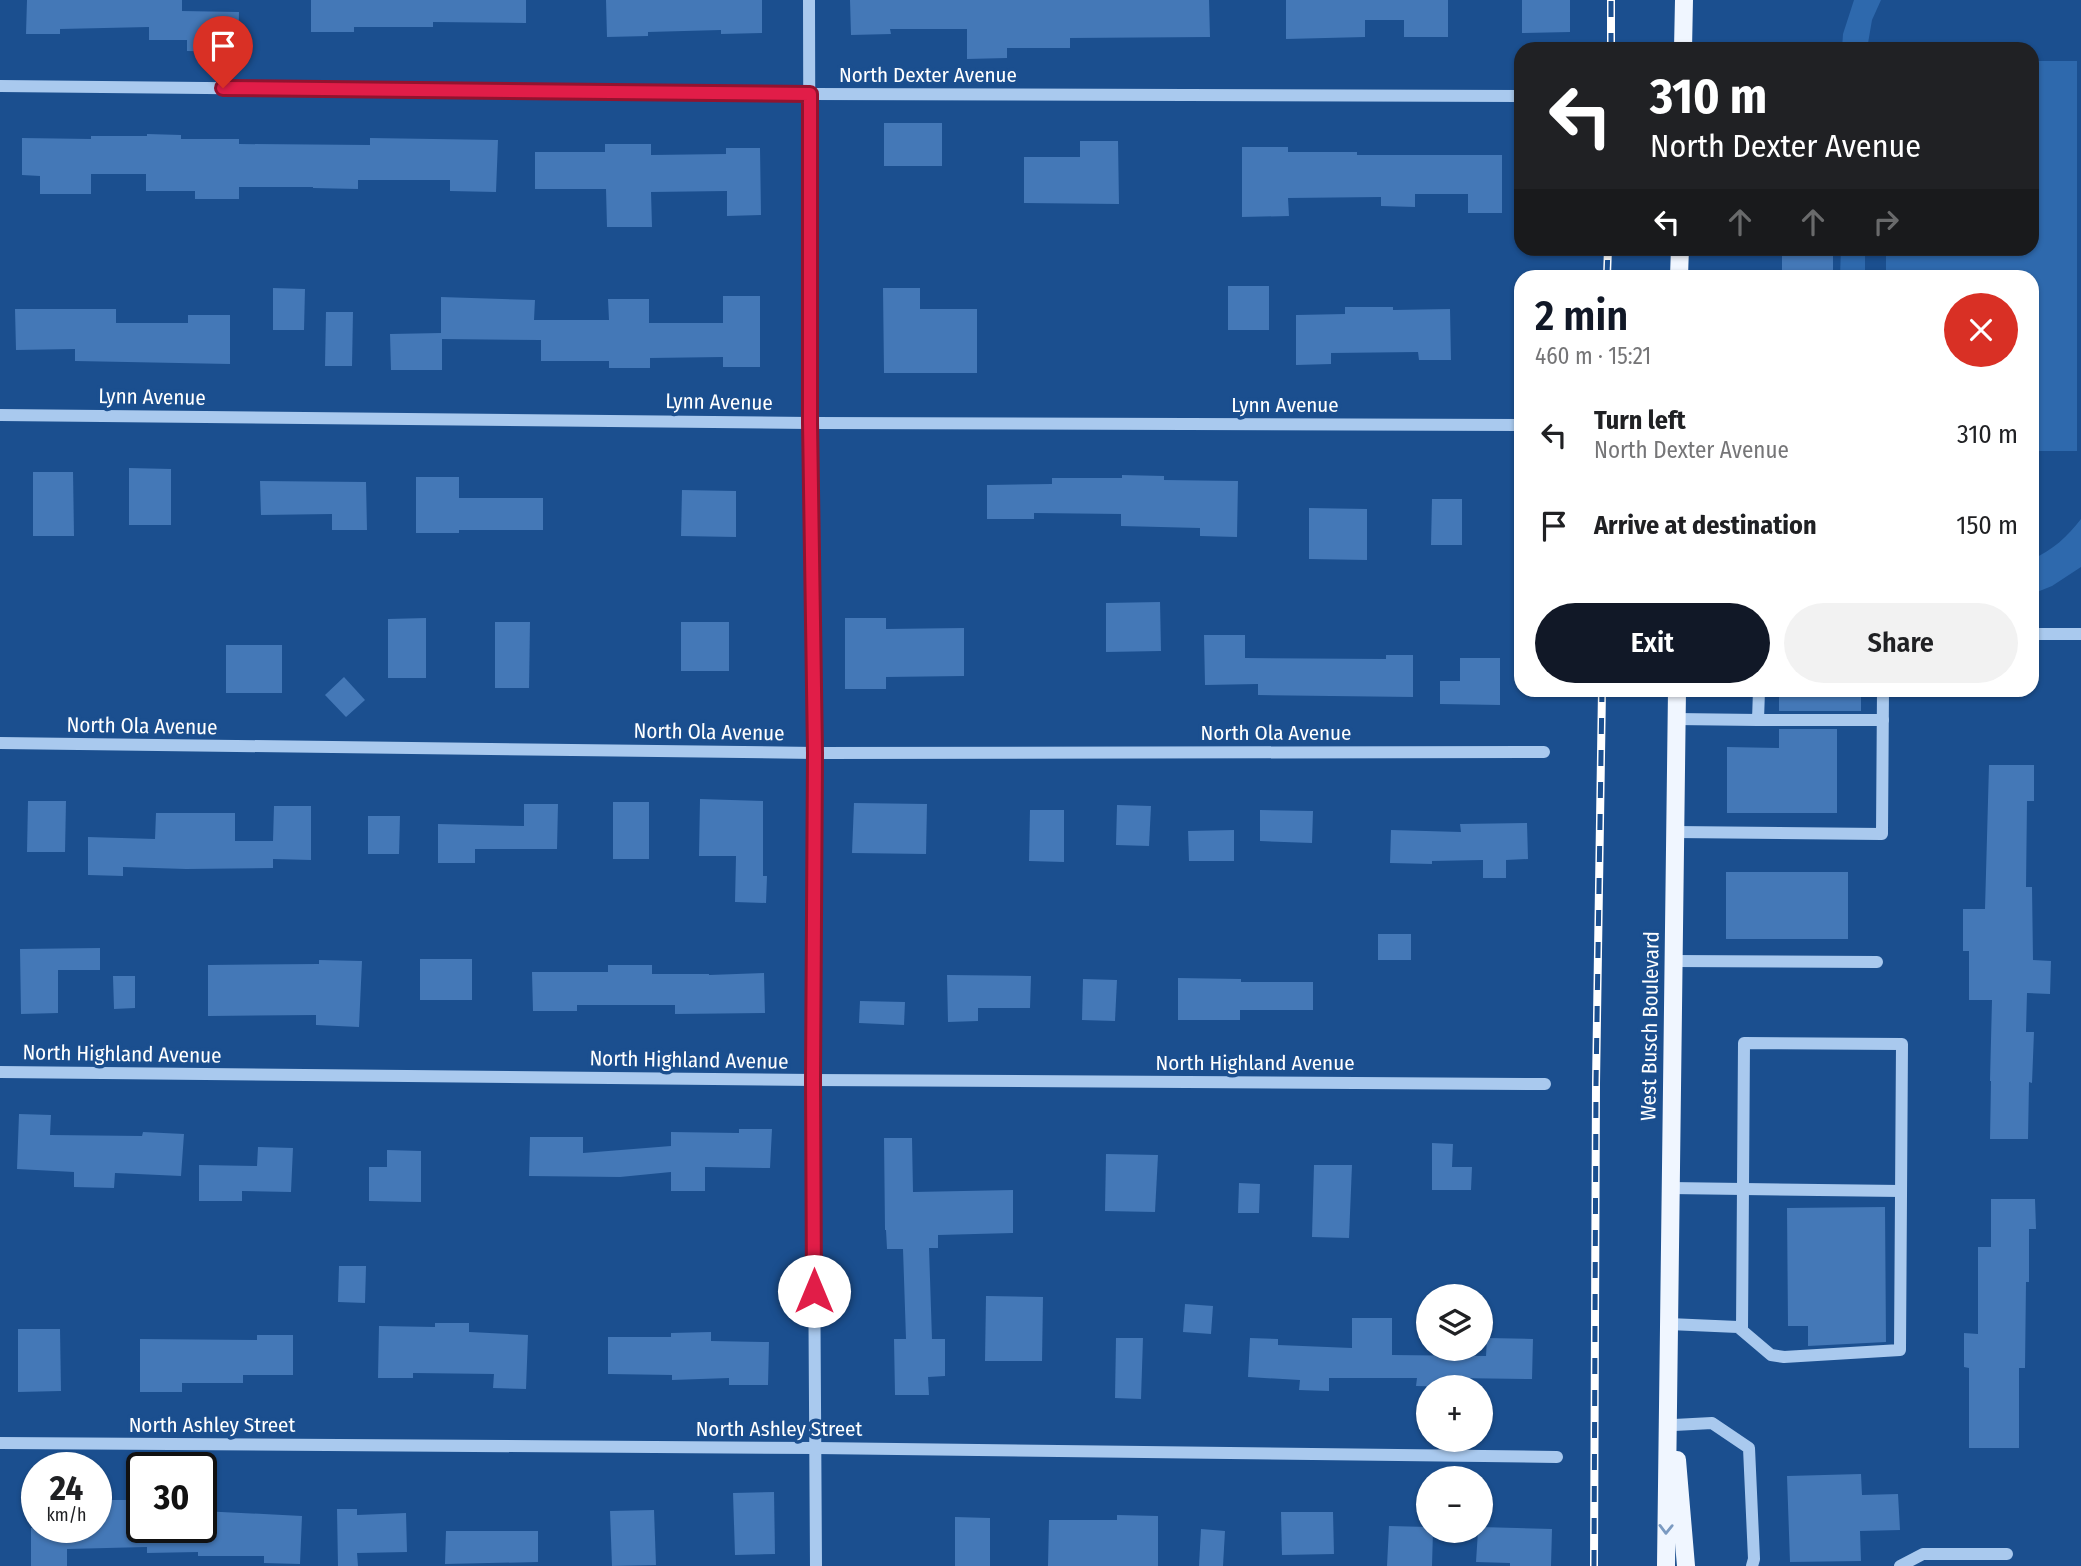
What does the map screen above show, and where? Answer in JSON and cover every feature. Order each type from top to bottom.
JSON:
[{"type":"main road","points":[[1683,42],[1684,0]]},
{"type":"main road","name":"West Busch Boulevard","points":[[1666,1566],[1676,697]]},
{"type":"main road","name":"West Busch Boulevard","points":[[1668,1363],[1686,1566]]},
{"type":"street","points":[[809,0],[810,423],[815,753],[813,1080],[816,1566]]},
{"type":"street","name":"North Dexter Avenue","points":[[0,86],[810,94],[1514,96]]},
{"type":"street","name":"Lynn Avenue","points":[[0,415],[810,423],[1514,425]]},
{"type":"street","points":[[2039,634],[2081,634]]},
{"type":"street","points":[[1758,720],[1759,697]]},
{"type":"street","points":[[1675,832],[1882,834],[1883,697]]},
{"type":"street","points":[[1676,719],[1883,720]]},
{"type":"street","name":"North Ola Avenue","points":[[0,743],[815,753],[1544,752]]},
{"type":"street","points":[[1673,961],[1877,962]]},
{"type":"street","points":[[1669,1324],[1738,1327],[1771,1355],[1784,1357],[1900,1350],[1902,1044],[1744,1043],[1742,1330]]},
{"type":"street","name":"North Highland Avenue","points":[[0,1072],[1545,1084]]},
{"type":"street","points":[[1670,1188],[1901,1192]]},
{"type":"street","points":[[1674,1425],[1712,1423],[1749,1448],[1754,1559],[1752,1566]]},
{"type":"street","name":"North Ashley Street","points":[[0,1443],[816,1448],[1557,1457]]},
{"type":"street","points":[[1900,1566],[1923,1554],[2007,1554]]},
{"type":"shaded area","points":[[1854,0],[1881,0],[1872,20],[1868,42],[1842,42]]},
{"type":"shaded area","points":[[2039,61],[2077,61],[2077,451],[2039,451],[2039,270],[1886,270],[1886,256],[2039,256]]},
{"type":"shaded area","points":[[1841,256],[1865,256],[1865,270],[1840,270]]},
{"type":"shaded area","points":[[2081,519],[2081,567],[2039,591],[2039,556],[2071,531]]},
{"type":"building","points":[[27,0],[182,0],[182,11],[239,12],[238,52],[187,51],[187,40],[149,40],[149,27],[60,29],[60,34],[26,34]]},
{"type":"building","points":[[311,0],[526,0],[526,23],[433,22],[433,27],[354,27],[354,32],[311,32]]},
{"type":"building","points":[[606,0],[762,0],[762,33],[721,34],[721,30],[648,32],[648,36],[607,37]]},
{"type":"building","points":[[850,0],[1209,0],[1210,37],[1070,38],[1070,48],[1007,48],[1007,58],[967,59],[967,29],[890,29],[891,34],[851,35]]},
{"type":"building","points":[[1286,0],[1448,0],[1448,37],[1404,37],[1404,20],[1365,20],[1365,37],[1286,39]]},
{"type":"building","points":[[1522,0],[1570,0],[1570,32],[1522,33]]},
{"type":"building","points":[[884,123],[942,123],[942,166],[884,166]]},
{"type":"building","points":[[181,135],[181,139],[239,139],[239,144],[370,145],[370,138],[498,140],[496,192],[450,191],[450,180],[358,180],[358,189],[239,187],[239,199],[195,199],[195,191],[146,191],[146,174],[91,174],[91,194],[40,194],[40,176],[22,175],[22,138],[91,139],[91,136]]},
{"type":"building","points":[[1080,141],[1118,141],[1119,204],[1024,203],[1024,157],[1080,157]]},
{"type":"building","points":[[605,144],[651,144],[651,155],[726,154],[726,148],[760,148],[761,215],[727,216],[727,191],[651,192],[652,227],[607,227],[606,189],[535,189],[535,152],[605,152]]},
{"type":"building","points":[[1242,147],[1288,147],[1288,152],[1357,152],[1357,155],[1502,155],[1502,213],[1468,213],[1468,194],[1415,194],[1415,207],[1381,206],[1381,197],[1288,198],[1289,216],[1242,217]]},
{"type":"building","points":[[1782,256],[1833,256],[1833,270],[1782,270]]},
{"type":"building","points":[[1228,286],[1269,286],[1269,330],[1228,330]]},
{"type":"building","points":[[273,288],[305,289],[304,330],[273,330]]},
{"type":"building","points":[[883,288],[920,288],[920,309],[977,309],[977,373],[884,373]]},
{"type":"building","points":[[723,296],[760,296],[760,367],[723,367],[723,357],[650,358],[650,368],[609,368],[609,361],[541,361],[541,340],[442,339],[442,370],[391,370],[390,334],[441,333],[441,297],[535,300],[534,320],[609,320],[608,299],[649,299],[649,323],[723,323]]},
{"type":"building","points":[[1345,307],[1450,309],[1451,360],[1419,360],[1418,352],[1331,353],[1331,364],[1296,365],[1296,315],[1345,314]]},
{"type":"building","points":[[15,309],[116,309],[116,323],[188,323],[188,315],[230,315],[230,364],[75,361],[75,349],[16,350]]},
{"type":"building","points":[[326,312],[353,312],[352,366],[325,366]]},
{"type":"building","points":[[129,468],[171,469],[171,525],[129,525]]},
{"type":"building","points":[[33,472],[73,472],[74,536],[33,536]]},
{"type":"building","points":[[1122,475],[1164,476],[1164,480],[1238,481],[1237,537],[1200,536],[1200,528],[1121,526],[1121,514],[1034,513],[1034,519],[987,519],[987,485],[1052,484],[1052,478],[1122,478]]},
{"type":"building","points":[[416,477],[459,477],[459,498],[543,498],[543,530],[416,533]]},
{"type":"building","points":[[260,481],[366,482],[367,530],[332,530],[332,514],[261,515]]},
{"type":"building","points":[[682,490],[736,491],[736,537],[681,536]]},
{"type":"building","points":[[1432,499],[1462,499],[1462,545],[1431,545]]},
{"type":"building","points":[[1309,508],[1367,509],[1367,560],[1309,559]]},
{"type":"building","points":[[1160,602],[1161,651],[1106,652],[1106,603]]},
{"type":"building","points":[[426,618],[426,678],[388,678],[388,619]]},
{"type":"building","points":[[845,618],[886,618],[886,629],[964,628],[964,676],[886,677],[886,689],[845,689]]},
{"type":"building","points":[[495,622],[530,622],[529,688],[495,688]]},
{"type":"building","points":[[681,622],[729,622],[729,671],[681,671]]},
{"type":"building","points":[[1204,635],[1245,635],[1245,658],[1386,659],[1386,655],[1413,655],[1413,697],[1258,695],[1258,684],[1205,685]]},
{"type":"building","points":[[226,645],[282,645],[282,693],[226,693]]},
{"type":"building","points":[[1460,658],[1500,658],[1500,705],[1440,704],[1440,681],[1460,681]]},
{"type":"building","points":[[344,677],[365,700],[346,717],[325,695]]},
{"type":"building","points":[[1779,697],[1861,697],[1861,711],[1779,711]]},
{"type":"building","points":[[1779,729],[1837,729],[1837,813],[1727,813],[1727,747],[1779,748]]},
{"type":"building","points":[[1989,765],[2034,765],[2034,801],[2027,801],[2026,887],[2032,887],[2033,960],[2051,961],[2050,994],[2027,993],[2026,1032],[2034,1032],[2032,1083],[2029,1082],[2028,1139],[1990,1139],[1992,1000],[1969,1000],[1969,951],[1963,951],[1963,909],[1985,909]]},
{"type":"building","points":[[700,799],[763,801],[763,876],[767,876],[766,903],[735,902],[736,856],[699,856]]},
{"type":"building","points":[[28,801],[66,801],[65,852],[27,852]]},
{"type":"building","points":[[613,802],[649,802],[649,859],[613,859]]},
{"type":"building","points":[[854,803],[927,804],[926,854],[852,853]]},
{"type":"building","points":[[524,804],[558,804],[557,849],[475,849],[475,863],[438,863],[438,824],[524,826]]},
{"type":"building","points":[[1117,805],[1151,806],[1149,846],[1116,845]]},
{"type":"building","points":[[274,806],[311,806],[311,860],[273,859],[273,868],[123,867],[123,876],[88,875],[88,837],[155,839],[156,813],[235,813],[235,841],[273,841]]},
{"type":"building","points":[[1030,810],[1064,810],[1064,862],[1029,861]]},
{"type":"building","points":[[1260,810],[1313,811],[1312,843],[1260,841]]},
{"type":"building","points":[[368,816],[400,816],[399,854],[368,854]]},
{"type":"building","points":[[1527,823],[1528,859],[1506,860],[1506,878],[1483,878],[1483,860],[1432,861],[1432,864],[1390,863],[1391,830],[1461,832],[1460,824]]},
{"type":"building","points":[[1234,830],[1234,861],[1189,861],[1188,831]]},
{"type":"building","points":[[1726,872],[1848,872],[1848,939],[1726,939]]},
{"type":"building","points":[[1378,934],[1411,934],[1411,960],[1378,960]]},
{"type":"building","points":[[100,948],[100,970],[58,970],[58,1013],[21,1014],[20,949]]},
{"type":"building","points":[[420,959],[472,959],[472,1000],[420,1000]]},
{"type":"building","points":[[319,960],[362,961],[359,1027],[316,1025],[316,1015],[208,1016],[208,965],[319,964]]},
{"type":"building","points":[[608,965],[652,965],[652,974],[764,973],[765,1013],[675,1014],[675,1005],[577,1005],[577,1011],[533,1011],[532,972],[608,972]]},
{"type":"building","points":[[947,975],[1031,976],[1030,1008],[978,1008],[978,1021],[948,1022]]},
{"type":"building","points":[[113,976],[135,976],[135,1008],[114,1009]]},
{"type":"building","points":[[1178,978],[1241,979],[1241,982],[1313,982],[1313,1010],[1240,1010],[1240,1020],[1178,1020]]},
{"type":"building","points":[[1083,979],[1117,980],[1115,1021],[1082,1020]]},
{"type":"building","points":[[860,1001],[905,1002],[904,1025],[859,1023]]},
{"type":"building","points":[[19,1114],[51,1115],[50,1135],[142,1136],[143,1132],[184,1134],[181,1176],[115,1173],[114,1188],[74,1187],[74,1172],[17,1169]]},
{"type":"building","points":[[739,1129],[772,1129],[770,1168],[705,1167],[705,1191],[671,1191],[671,1172],[620,1177],[529,1176],[530,1137],[583,1137],[583,1153],[671,1146],[671,1132],[739,1133]]},
{"type":"building","points":[[884,1138],[912,1138],[913,1192],[1013,1190],[1013,1233],[938,1235],[938,1248],[929,1248],[932,1339],[945,1339],[945,1376],[928,1377],[929,1395],[895,1395],[894,1339],[906,1339],[903,1249],[887,1249]]},
{"type":"building","points":[[1432,1143],[1453,1144],[1452,1167],[1472,1167],[1471,1190],[1432,1190]]},
{"type":"building","points":[[258,1147],[293,1148],[291,1192],[242,1191],[242,1201],[199,1201],[199,1165],[257,1166]]},
{"type":"building","points":[[387,1150],[421,1151],[421,1202],[369,1201],[369,1167],[387,1167]]},
{"type":"building","points":[[1106,1154],[1158,1155],[1155,1212],[1105,1211]]},
{"type":"building","points":[[1314,1165],[1352,1165],[1349,1238],[1312,1237]]},
{"type":"building","points":[[1239,1183],[1260,1184],[1259,1213],[1238,1213]]},
{"type":"building","points":[[1991,1199],[2035,1199],[2036,1229],[2029,1229],[2025,1368],[2019,1368],[2019,1448],[1969,1448],[1969,1368],[1964,1367],[1964,1333],[1978,1334],[1978,1247],[1991,1247]]},
{"type":"building","points":[[1885,1207],[1886,1342],[1808,1346],[1808,1326],[1788,1326],[1787,1208]]},
{"type":"building","points":[[339,1266],[366,1266],[365,1303],[338,1302]]},
{"type":"building","points":[[986,1296],[1043,1297],[1042,1361],[985,1361]]},
{"type":"building","points":[[1185,1304],[1213,1306],[1211,1334],[1183,1332]]},
{"type":"building","points":[[1352,1318],[1392,1318],[1392,1355],[1416,1355],[1416,1361],[1493,1361],[1493,1338],[1533,1339],[1532,1379],[1493,1378],[1493,1375],[1329,1378],[1329,1391],[1299,1390],[1300,1380],[1248,1377],[1250,1338],[1278,1339],[1278,1345],[1352,1348]]},
{"type":"building","points":[[435,1323],[469,1323],[469,1332],[528,1335],[526,1389],[493,1388],[494,1374],[413,1373],[413,1378],[378,1378],[379,1326],[435,1327]]},
{"type":"building","points":[[18,1329],[60,1329],[61,1391],[18,1392]]},
{"type":"building","points":[[711,1332],[711,1341],[769,1342],[768,1385],[729,1385],[729,1378],[672,1380],[672,1375],[608,1374],[608,1337],[671,1337],[671,1333]]},
{"type":"building","points":[[257,1335],[293,1335],[293,1375],[243,1375],[243,1383],[182,1383],[182,1392],[140,1392],[140,1339],[257,1340]]},
{"type":"building","points":[[1116,1338],[1143,1338],[1141,1399],[1115,1398]]},
{"type":"building","points":[[1861,1474],[1862,1495],[1898,1494],[1900,1530],[1860,1531],[1861,1561],[1790,1562],[1787,1476]]},
{"type":"building","points":[[774,1492],[775,1554],[735,1555],[733,1493]]},
{"type":"building","points":[[112,1500],[126,1500],[126,1543],[217,1543],[217,1512],[302,1516],[300,1564],[264,1563],[264,1556],[198,1556],[198,1552],[147,1553],[147,1547],[67,1549],[67,1566],[31,1566],[31,1543],[112,1543]]},
{"type":"building","points":[[337,1509],[357,1509],[357,1515],[406,1513],[407,1552],[357,1553],[358,1566],[338,1566]]},
{"type":"building","points":[[654,1510],[656,1565],[612,1566],[610,1511]]},
{"type":"building","points":[[1281,1512],[1333,1512],[1334,1554],[1282,1555]]},
{"type":"building","points":[[1117,1515],[1158,1516],[1158,1566],[1048,1566],[1049,1520],[1117,1520]]},
{"type":"building","points":[[955,1517],[990,1518],[990,1566],[955,1566]]},
{"type":"building","points":[[1389,1526],[1416,1527],[1416,1543],[1433,1543],[1432,1566],[1387,1566]]},
{"type":"building","points":[[1493,1527],[1552,1529],[1551,1566],[1510,1566],[1510,1563],[1476,1562],[1477,1543],[1493,1543]]},
{"type":"building","points":[[1201,1529],[1225,1531],[1223,1566],[1199,1566]]},
{"type":"building","points":[[446,1531],[538,1531],[538,1562],[445,1564]]},
{"type":"railway","points":[[1611,0],[1611,42]]},
{"type":"railway","points":[[1607,270],[1608,256]]},
{"type":"railway","points":[[1594,1566],[1596,1084],[1602,697]]},
{"type":"route","points":[[223,88],[810,94],[810,423],[815,753],[814,1291]]}]
